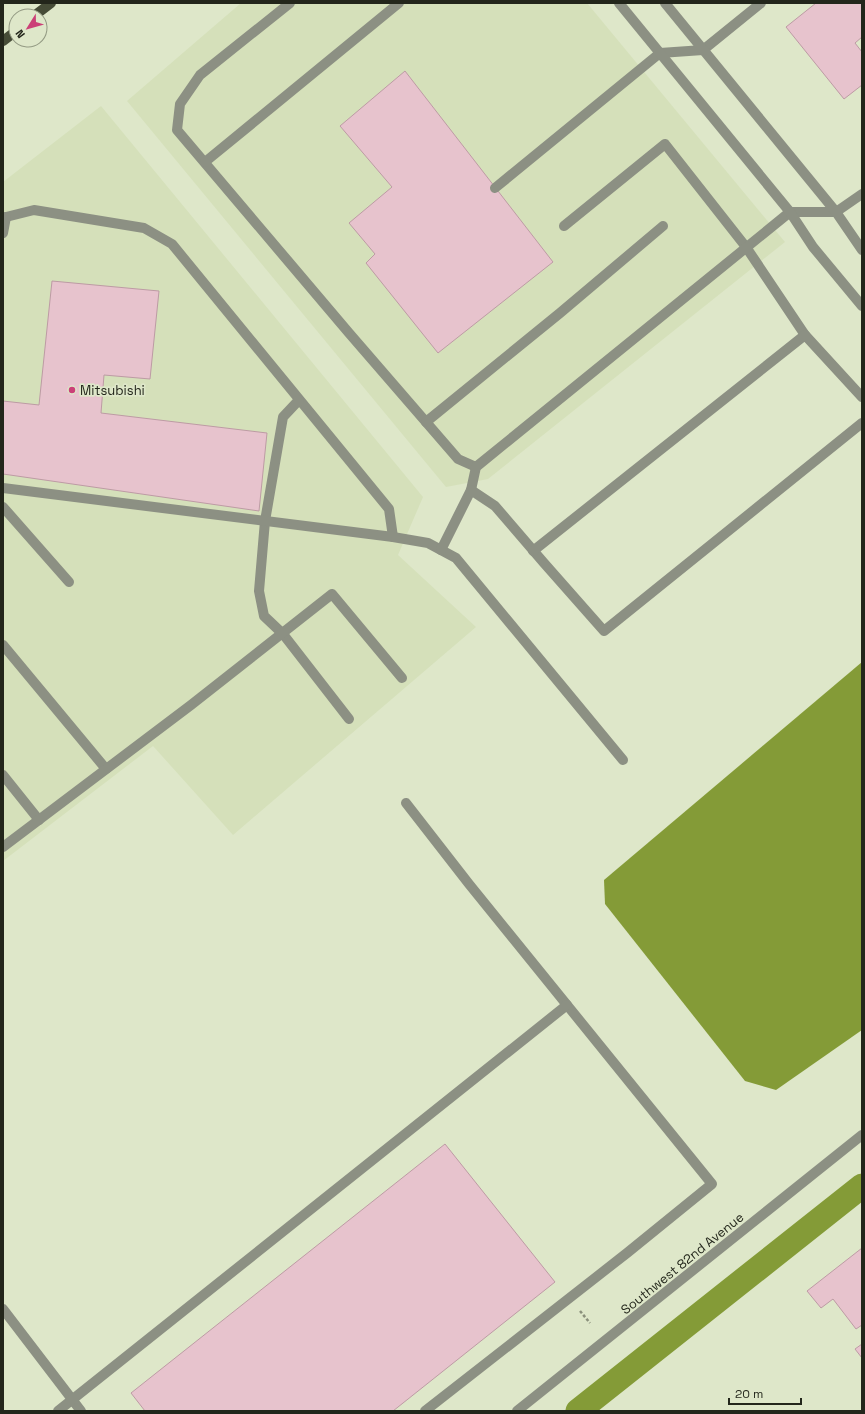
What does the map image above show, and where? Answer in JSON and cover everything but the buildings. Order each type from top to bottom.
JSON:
[{"type":"street","points":[[290,3],[200,75],[180,104],[178,130],[349,333],[458,459],[476,467]]},
{"type":"street","points":[[205,162],[399,3]]},
{"type":"street","points":[[619,3],[790,212],[813,247],[862,306]]},
{"type":"street","points":[[665,3],[836,212],[862,250]]},
{"type":"street","points":[[495,188],[660,53],[703,50],[761,3]]},
{"type":"street","points":[[564,226],[665,144],[746,246],[805,335],[862,397]]},
{"type":"street","points":[[441,550],[471,490],[476,467],[746,246],[790,212],[836,212],[862,194]]},
{"type":"street","points":[[3,233],[4,218],[34,210],[144,228],[172,244],[389,509],[393,537]]},
{"type":"street","points":[[426,422],[560,313],[662,226]]},
{"type":"street","points":[[533,550],[805,335]]},
{"type":"street","points":[[299,400],[283,417],[266,521],[258,591],[264,616],[283,634],[349,718]]},
{"type":"street","points":[[471,490],[495,506],[604,631],[862,423]]},
{"type":"street","points":[[3,488],[393,537],[428,543],[456,558],[623,760]]},
{"type":"street","points":[[3,508],[69,582]]},
{"type":"street","points":[[3,847],[283,634],[332,594],[402,678]]},
{"type":"street","points":[[3,645],[106,769]]},
{"type":"street","points":[[3,775],[39,820]]},
{"type":"street","points":[[406,803],[469,884],[712,1184],[627,1253],[425,1411]]},
{"type":"street","points":[[58,1411],[567,1004]]},
{"type":"street","name":"Southwest 82nd Avenue","points":[[517,1411],[862,1135]]},
{"type":"street","points":[[3,1309],[81,1411]]},
{"type":"shaded area","points":[[241,3],[587,3],[785,242],[488,479],[446,487],[127,101]]},
{"type":"shaded area","points":[[101,106],[423,497],[398,555],[476,627],[233,835],[153,746],[3,861],[3,182]]},
{"type":"shaded area","points":[[862,662],[862,1030],[776,1090],[745,1081],[605,904],[604,880]]},
{"type":"waterway","points":[[578,1411],[862,1186]]},
{"type":"place","name":"Mitsubishi","points":[[72,390]]}]
